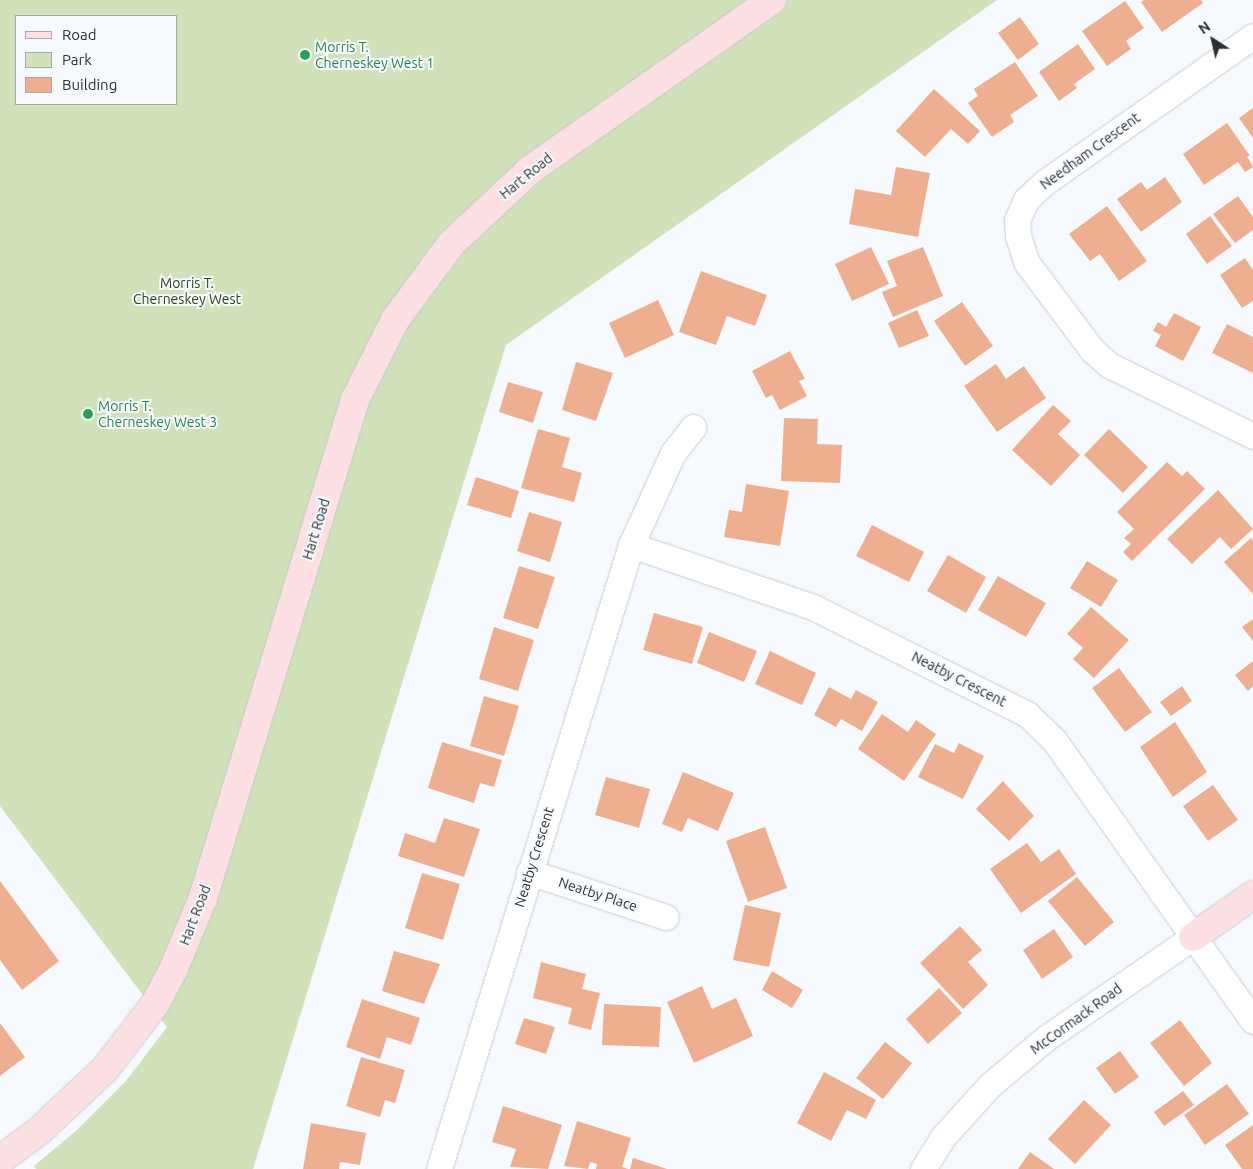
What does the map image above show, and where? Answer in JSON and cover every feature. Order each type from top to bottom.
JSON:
[{"type":"street","name":"Hart Road","points":[[0,1160],[39,1131],[105,1069],[155,1004],[173,970],[203,898],[355,400],[395,320],[451,244],[530,170],[772,0]]},
{"type":"street","name":"Needham Crescent","points":[[1253,36],[1045,182],[1026,200],[1017,220],[1027,263],[1092,350],[1109,365],[1253,436]]},
{"type":"street","name":"Neatby Crescent","points":[[439,1169],[631,545],[673,453],[693,427]]},
{"type":"street","name":"Neatby Crescent","points":[[631,545],[813,608],[1027,714],[1054,740],[1253,1021]]},
{"type":"street","name":"Neatby Place","points":[[529,872],[666,917]]},
{"type":"street","name":"McCormack Road","points":[[923,1169],[943,1137],[990,1084],[1046,1038],[1253,895]]},
{"type":"green space","name":"Morris T. Cherneskey West","points":[[0,0],[997,0],[506,345],[253,1169],[36,1169],[34,1166],[77,1130],[126,1081],[167,1027],[0,806]]},
{"type":"building","points":[[1144,0],[1201,0],[1203,3],[1162,32],[1141,2]]},
{"type":"building","points":[[1125,1],[1144,28],[1126,41],[1131,49],[1107,66],[1082,31]]},
{"type":"building","points":[[1020,17],[1039,44],[1018,60],[998,33]]},
{"type":"building","points":[[1078,44],[1095,69],[1074,84],[1077,88],[1059,101],[1039,72]]},
{"type":"building","points":[[1015,62],[1038,96],[1010,115],[1014,122],[992,137],[968,103],[978,96],[974,89]]},
{"type":"building","points":[[934,89],[980,131],[968,144],[951,129],[925,157],[896,131]]},
{"type":"building","points":[[1253,108],[1253,138],[1239,118]]},
{"type":"building","points":[[1227,123],[1250,156],[1247,156],[1253,167],[1245,172],[1238,162],[1204,185],[1183,154]]},
{"type":"building","points":[[896,167],[930,173],[918,237],[849,224],[855,189],[891,195]]},
{"type":"building","points":[[1165,177],[1182,202],[1141,232],[1117,199],[1141,182],[1147,190]]},
{"type":"building","points":[[1238,196],[1253,217],[1253,230],[1235,243],[1213,214]]},
{"type":"building","points":[[1107,206],[1147,261],[1119,281],[1100,254],[1090,261],[1069,234]]},
{"type":"building","points":[[1210,216],[1232,246],[1207,264],[1186,234]]},
{"type":"building","points":[[871,247],[889,284],[852,301],[835,264]]},
{"type":"building","points":[[923,247],[943,296],[893,317],[882,292],[897,286],[887,261]]},
{"type":"building","points":[[1245,258],[1253,270],[1253,301],[1242,308],[1220,275]]},
{"type":"building","points":[[701,271],[767,295],[755,326],[727,316],[716,345],[679,332]]},
{"type":"building","points":[[658,300],[674,335],[625,358],[609,323]]},
{"type":"building","points":[[962,302],[993,346],[965,366],[934,321]]},
{"type":"building","points":[[917,310],[929,336],[899,348],[888,323]]},
{"type":"building","points":[[1174,313],[1201,327],[1183,361],[1155,346],[1161,335],[1153,331],[1158,322],[1166,327]]},
{"type":"building","points":[[1227,324],[1253,337],[1253,373],[1212,353]]},
{"type":"building","points":[[790,351],[805,379],[799,381],[807,396],[780,410],[772,395],[766,398],[752,371]]},
{"type":"building","points":[[576,362],[613,373],[596,421],[562,410]]},
{"type":"building","points":[[996,364],[1006,379],[1024,366],[1046,398],[997,432],[964,386]]},
{"type":"building","points":[[508,382],[543,392],[533,423],[499,412]]},
{"type":"building","points":[[1053,405],[1071,421],[1058,434],[1080,455],[1051,486],[1012,450]]},
{"type":"building","points":[[784,418],[818,419],[817,444],[842,445],[840,483],[781,481]]},
{"type":"building","points":[[538,429],[570,438],[562,467],[582,473],[574,502],[521,488]]},
{"type":"building","points":[[1109,429],[1148,467],[1123,493],[1084,455]]},
{"type":"building","points":[[1167,462],[1182,476],[1187,471],[1205,489],[1132,561],[1123,552],[1131,544],[1124,538],[1134,529],[1117,512]]},
{"type":"building","points":[[476,477],[519,491],[511,518],[467,505]]},
{"type":"building","points":[[746,484],[789,491],[780,546],[724,537],[729,510],[742,512]]},
{"type":"building","points":[[1218,490],[1253,529],[1231,549],[1220,537],[1192,564],[1167,539]]},
{"type":"building","points":[[529,512],[562,522],[550,562],[517,551]]},
{"type":"building","points":[[872,525],[924,552],[909,582],[856,556]]},
{"type":"building","points":[[1251,538],[1253,541],[1253,594],[1224,562]]},
{"type":"building","points":[[948,555],[986,577],[966,613],[927,591]]},
{"type":"building","points":[[1087,561],[1118,580],[1101,607],[1070,588]]},
{"type":"building","points":[[519,566],[555,577],[538,629],[503,618]]},
{"type":"building","points":[[998,576],[1046,603],[1026,637],[978,610]]},
{"type":"building","points":[[1091,607],[1129,640],[1094,678],[1073,659],[1083,648],[1067,634]]},
{"type":"building","points":[[654,613],[703,627],[692,664],[643,650]]},
{"type":"building","points":[[1253,619],[1253,641],[1242,627]]},
{"type":"building","points":[[494,627],[534,640],[518,691],[479,679]]},
{"type":"building","points":[[709,632],[757,651],[744,682],[697,663]]},
{"type":"building","points":[[770,651],[816,673],[802,705],[755,684]]},
{"type":"building","points":[[1253,661],[1253,686],[1248,691],[1235,675]]},
{"type":"building","points":[[1119,668],[1152,712],[1125,732],[1092,688]]},
{"type":"building","points":[[1182,686],[1192,701],[1171,716],[1160,702]]},
{"type":"building","points":[[829,687],[851,699],[856,690],[878,702],[862,731],[841,719],[836,727],[814,715]]},
{"type":"building","points":[[484,696],[519,706],[504,756],[470,746]]},
{"type":"building","points":[[882,714],[908,732],[916,720],[936,734],[904,781],[858,749]]},
{"type":"building","points":[[1175,722],[1207,772],[1173,797],[1140,747]]},
{"type":"building","points":[[442,742],[502,760],[494,787],[480,783],[474,803],[428,788]]},
{"type":"building","points":[[959,743],[984,756],[963,799],[918,777],[935,744],[954,753]]},
{"type":"building","points":[[683,772],[734,793],[718,831],[688,818],[682,832],[662,824]]},
{"type":"building","points":[[606,777],[650,789],[639,828],[595,815]]},
{"type":"building","points":[[1003,781],[1034,816],[1009,841],[976,809]]},
{"type":"building","points":[[1213,785],[1238,820],[1208,841],[1183,806]]},
{"type":"building","points":[[444,818],[480,829],[464,877],[398,856],[405,833],[435,843]]},
{"type":"building","points":[[765,827],[787,888],[748,902],[726,841]]},
{"type":"building","points":[[1027,843],[1041,862],[1059,849],[1076,874],[1021,913],[990,869]]},
{"type":"building","points":[[422,873],[460,884],[443,940],[405,928]]},
{"type":"building","points":[[1077,877],[1114,922],[1085,946],[1048,901]]},
{"type":"building","points":[[0,881],[59,961],[22,990],[0,960]]},
{"type":"building","points":[[745,905],[781,913],[769,967],[733,960]]},
{"type":"building","points":[[960,926],[982,950],[968,962],[988,985],[963,1009],[920,963]]},
{"type":"building","points":[[1054,929],[1073,957],[1042,979],[1023,950]]},
{"type":"building","points":[[394,951],[440,964],[424,1004],[382,991]]},
{"type":"building","points":[[541,962],[586,974],[582,989],[600,993],[591,1030],[568,1024],[572,1008],[533,998]]},
{"type":"building","points":[[772,971],[803,990],[792,1008],[762,990]]},
{"type":"building","points":[[702,986],[712,1009],[736,998],[753,1036],[694,1063],[667,1002]]},
{"type":"building","points":[[939,988],[962,1013],[928,1044],[906,1019]]},
{"type":"building","points":[[362,999],[420,1018],[411,1045],[387,1037],[380,1059],[346,1047]]},
{"type":"building","points":[[604,1004],[661,1007],[659,1047],[602,1045]]},
{"type":"building","points":[[524,1018],[555,1027],[546,1054],[515,1044]]},
{"type":"building","points":[[1180,1020],[1212,1063],[1184,1086],[1150,1043]]},
{"type":"building","points":[[0,1023],[25,1057],[0,1076]]},
{"type":"building","points":[[885,1042],[912,1063],[883,1099],[856,1078]]},
{"type":"building","points":[[1120,1051],[1139,1077],[1115,1094],[1096,1068]]},
{"type":"building","points":[[361,1057],[405,1070],[395,1103],[385,1100],[380,1117],[346,1106]]},
{"type":"building","points":[[824,1072],[876,1100],[866,1119],[847,1110],[831,1141],[797,1123]]},
{"type":"building","points":[[1227,1084],[1249,1114],[1205,1145],[1184,1115]]},
{"type":"building","points":[[1183,1091],[1194,1105],[1164,1126],[1154,1112]]},
{"type":"building","points":[[1084,1100],[1111,1125],[1075,1164],[1048,1139]]},
{"type":"building","points":[[503,1106],[562,1125],[548,1169],[510,1167],[516,1149],[492,1142]]},
{"type":"building","points":[[577,1121],[631,1138],[622,1167],[628,1169],[596,1169],[597,1164],[590,1162],[588,1169],[564,1166]]},
{"type":"building","points":[[311,1123],[366,1133],[360,1165],[340,1162],[339,1169],[303,1169]]},
{"type":"building","points":[[1253,1125],[1253,1169],[1242,1169],[1225,1145]]},
{"type":"building","points":[[1030,1152],[1054,1169],[1018,1169]]},
{"type":"building","points":[[633,1158],[667,1169],[630,1169]]},
{"type":"place","name":"Morris T. Cherneskey West 1","points":[[305,55]]},
{"type":"place","name":"Morris T. Cherneskey West 3","points":[[88,414]]}]
